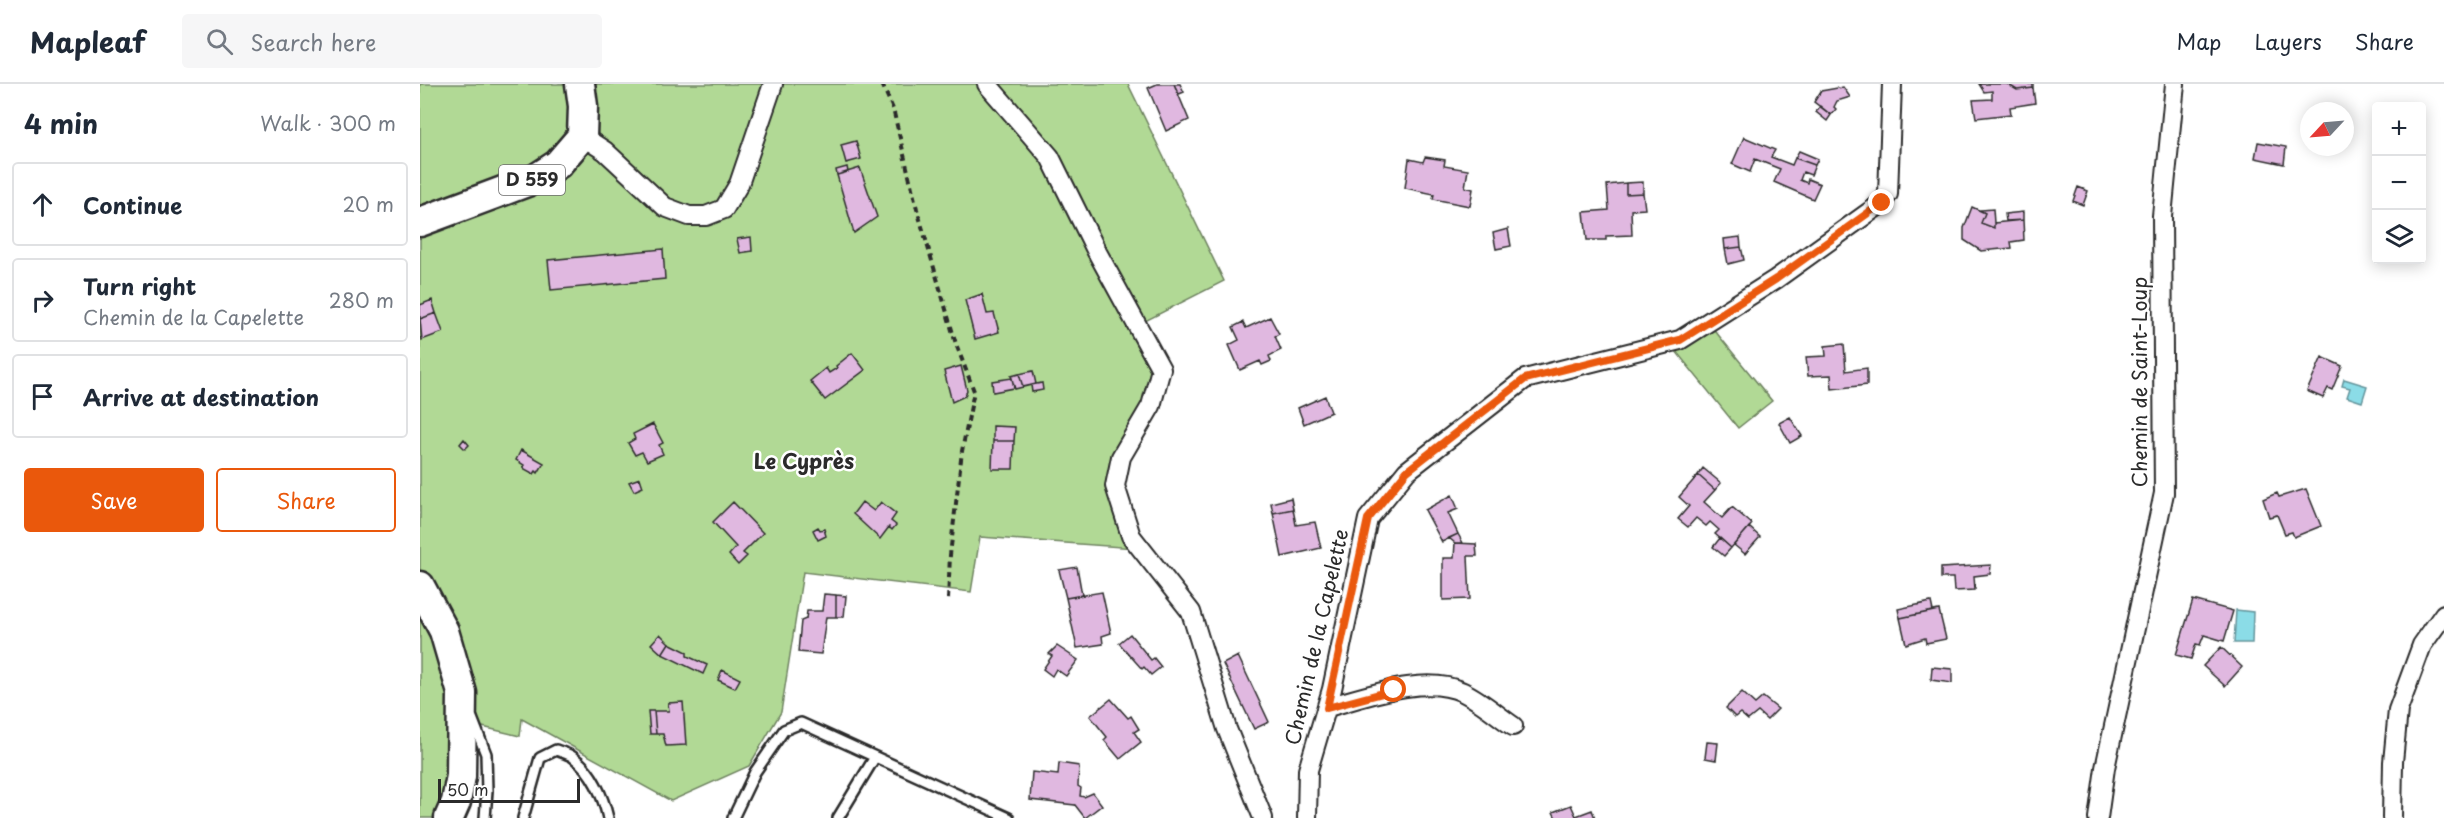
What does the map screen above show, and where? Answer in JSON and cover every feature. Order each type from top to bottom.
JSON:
[{"type":"main road","points":[[580,84],[583,106],[582,136]]},
{"type":"main road","name":"D 559","points":[[420,222],[535,179],[558,164],[582,136]]},
{"type":"main road","points":[[420,586],[444,631],[462,693],[461,776],[456,802],[449,818]]},
{"type":"street","points":[[582,136],[605,151],[664,207],[689,216],[706,216],[724,209],[740,184],[773,84]]},
{"type":"street","points":[[987,84],[1050,157],[1097,252],[1161,369],[1151,406],[1121,457],[1115,486],[1131,536],[1191,612],[1227,729],[1263,818]]},
{"type":"street","name":"Chemin de la Capelette","points":[[1307,818],[1308,770],[1327,708],[1368,519],[1407,471],[1525,379],[1680,340],[1776,279],[1882,203],[1888,194],[1892,84]]},
{"type":"street","name":"Chemin de Saint-Loup","points":[[2098,818],[2105,768],[2164,493],[2162,216],[2175,84]]},
{"type":"street","points":[[2392,818],[2393,762],[2398,710],[2422,645],[2444,614]]},
{"type":"street","points":[[1327,708],[1408,687],[1436,686],[1462,692],[1513,726]]},
{"type":"lane","points":[[462,693],[486,754],[485,818]]},
{"type":"lane","points":[[733,818],[755,772],[784,730],[801,723],[1009,818]]},
{"type":"lane","points":[[523,818],[540,758],[555,750],[573,756],[591,777],[604,801],[608,818]]},
{"type":"lane","points":[[838,818],[874,757]]},
{"type":"path","points":[[882,84],[893,109],[917,209],[956,344],[974,391],[961,461],[950,555],[948,600]]},
{"type":"green space","points":[[420,84],[1128,84],[1224,281],[1139,324],[1162,391],[1117,474],[1135,548],[980,537],[971,592],[803,572],[781,712],[749,766],[671,801],[522,719],[520,736],[474,725],[459,818],[420,818]]},
{"type":"green space","points":[[1711,326],[1772,401],[1738,428],[1675,350]]},
{"type":"water","points":[[2344,379],[2367,386],[2362,402],[2347,397],[2350,388],[2342,386]]},
{"type":"water","points":[[2236,610],[2253,612],[2252,643],[2234,643]]},
{"type":"building","points":[[1157,84],[1174,84],[1189,120],[1166,131],[1148,88]]},
{"type":"building","points":[[1174,84],[1180,84],[1184,92],[1179,94]]},
{"type":"building","points":[[1979,84],[2007,84],[2017,90],[2033,88],[2035,103],[2010,107],[2011,114],[1976,118],[1973,100],[1992,99],[1992,91],[1984,92]]},
{"type":"building","points":[[2007,84],[2033,84],[2033,88],[2017,90]]},
{"type":"building","points":[[1843,87],[1850,97],[1837,101],[1834,107],[1836,109],[1831,115],[1814,102],[1821,91]]},
{"type":"building","points":[[1820,106],[1831,115],[1827,121],[1816,112]]},
{"type":"building","points":[[1744,137],[1775,150],[1771,157],[1792,165],[1795,158],[1815,165],[1811,175],[1803,172],[1800,180],[1807,183],[1808,179],[1820,184],[1813,199],[1774,182],[1780,169],[1755,159],[1750,172],[1732,164]]},
{"type":"building","points":[[856,141],[861,159],[846,163],[841,145]]},
{"type":"building","points":[[2258,142],[2286,147],[2284,164],[2255,158]]},
{"type":"building","points":[[1799,151],[1818,159],[1815,165],[1795,158]]},
{"type":"building","points":[[1425,157],[1445,160],[1444,166],[1468,170],[1465,187],[1473,189],[1470,206],[1433,199],[1434,194],[1405,188],[1409,159],[1423,162]]},
{"type":"building","points":[[847,167],[848,172],[837,175],[836,170]]},
{"type":"building","points":[[860,168],[877,217],[854,233],[837,175]]},
{"type":"building","points":[[1643,182],[1643,193],[1626,194],[1626,183]]},
{"type":"building","points":[[1626,183],[1626,194],[1643,193],[1645,209],[1631,210],[1632,235],[1606,236],[1606,240],[1587,240],[1584,212],[1609,210],[1607,185]]},
{"type":"building","points":[[2078,187],[2088,191],[2083,205],[2073,201]]},
{"type":"building","points":[[1972,207],[1985,213],[1981,223],[1994,228],[1994,223],[2023,220],[2024,240],[2011,242],[2012,248],[1981,251],[1964,240],[1964,228]]},
{"type":"building","points":[[1993,209],[1994,228],[1981,223],[1985,213],[1980,210]]},
{"type":"building","points":[[2023,212],[2023,220],[2006,221],[2005,214]]},
{"type":"building","points":[[1508,229],[1511,246],[1496,249],[1493,233]]},
{"type":"building","points":[[751,237],[752,251],[740,253],[737,239]]},
{"type":"building","points":[[1740,237],[1741,247],[1725,249],[1724,239]]},
{"type":"building","points":[[1741,247],[1744,260],[1728,264],[1725,249]]},
{"type":"building","points":[[663,249],[665,279],[551,290],[548,260]]},
{"type":"building","points":[[982,294],[987,314],[994,313],[999,332],[975,339],[965,300]]},
{"type":"building","points":[[432,300],[436,313],[420,319],[420,305]]},
{"type":"building","points":[[436,313],[443,332],[422,340],[420,319]]},
{"type":"building","points":[[1270,317],[1279,334],[1275,336],[1281,350],[1269,356],[1271,361],[1262,365],[1260,361],[1240,370],[1229,345],[1239,340],[1233,327],[1243,322],[1246,328]]},
{"type":"building","points":[[1844,344],[1846,371],[1867,368],[1867,385],[1832,389],[1831,375],[1808,376],[1806,357],[1826,356],[1825,346]]},
{"type":"building","points":[[852,353],[865,370],[825,400],[810,381],[826,368],[829,373],[837,368],[836,366]]},
{"type":"building","points":[[2322,357],[2342,366],[2332,390],[2328,388],[2323,398],[2307,391]]},
{"type":"building","points":[[961,366],[967,390],[965,396],[952,402],[944,371]]},
{"type":"building","points":[[1033,371],[1036,384],[1023,387],[1019,374]]},
{"type":"building","points":[[1019,374],[1023,387],[1015,389],[1011,376]]},
{"type":"building","points":[[1012,378],[1014,388],[993,392],[992,381]]},
{"type":"building","points":[[1042,383],[1043,390],[1032,392],[1031,385]]},
{"type":"building","points":[[1325,396],[1331,412],[1304,424],[1298,408]]},
{"type":"building","points":[[1790,417],[1802,436],[1790,443],[1779,423]]},
{"type":"building","points":[[653,424],[663,443],[659,445],[663,454],[647,461],[642,452],[635,455],[628,443],[635,439],[633,434]]},
{"type":"building","points":[[993,426],[1015,427],[1014,441],[993,441]]},
{"type":"building","points":[[464,439],[469,445],[465,449],[460,444]]},
{"type":"building","points":[[993,441],[1014,441],[1013,469],[992,469]]},
{"type":"building","points":[[521,450],[544,463],[538,473],[536,471],[534,474],[523,468],[524,465],[516,460]]},
{"type":"building","points":[[1703,468],[1721,483],[1715,490],[1698,475]]},
{"type":"building","points":[[1698,475],[1715,490],[1704,502],[1722,518],[1732,507],[1752,524],[1731,548],[1715,534],[1719,530],[1710,522],[1706,526],[1696,518],[1688,527],[1678,519],[1689,506],[1679,497]]},
{"type":"building","points":[[640,478],[643,487],[634,491],[629,482]]},
{"type":"building","points":[[2306,489],[2321,526],[2294,537],[2292,532],[2285,534],[2277,515],[2269,517],[2263,499],[2277,493],[2279,497]]},
{"type":"building","points":[[1452,495],[1458,509],[1448,513],[1458,534],[1442,542],[1425,510]]},
{"type":"building","points":[[1291,498],[1293,509],[1273,513],[1271,503]]},
{"type":"building","points":[[733,502],[763,533],[743,553],[747,556],[738,565],[729,555],[736,547],[713,522]]},
{"type":"building","points":[[862,502],[874,511],[881,502],[896,514],[891,521],[896,525],[892,530],[889,527],[880,539],[853,514]]},
{"type":"building","points":[[1293,509],[1296,525],[1315,522],[1321,548],[1282,557],[1273,513]]},
{"type":"building","points":[[818,527],[820,530],[824,529],[826,536],[818,540],[813,530]]},
{"type":"building","points":[[1749,527],[1760,537],[1745,554],[1734,545]]},
{"type":"building","points":[[1458,534],[1463,543],[1455,543],[1449,538]]},
{"type":"building","points":[[1720,538],[1731,548],[1724,556],[1713,547]]},
{"type":"building","points":[[1455,543],[1476,544],[1477,556],[1468,556],[1470,599],[1443,600],[1443,558],[1454,558]]},
{"type":"building","points":[[1991,565],[1990,574],[1974,576],[1975,590],[1954,591],[1953,578],[1941,578],[1941,568]]},
{"type":"building","points":[[1077,567],[1082,595],[1066,598],[1059,570]]},
{"type":"building","points":[[1102,592],[1111,633],[1102,636],[1103,644],[1077,648],[1066,598]]},
{"type":"building","points":[[824,594],[836,595],[836,617],[826,617],[821,654],[798,652],[801,621],[806,619],[807,611],[822,611]]},
{"type":"building","points":[[836,595],[846,596],[844,617],[836,617]]},
{"type":"building","points":[[2193,600],[2233,611],[2224,641],[2204,635],[2200,645],[2196,644],[2191,659],[2176,655]]},
{"type":"building","points":[[1931,602],[1933,611],[1900,618],[1898,609]]},
{"type":"building","points":[[1939,610],[1946,639],[1926,643],[1925,638],[1906,644],[1900,618]]},
{"type":"building","points":[[660,634],[669,643],[662,654],[651,644]]},
{"type":"building","points":[[1130,634],[1151,660],[1154,658],[1161,667],[1151,675],[1144,667],[1142,669],[1119,643]]},
{"type":"building","points":[[669,643],[687,652],[687,656],[707,665],[703,674],[662,654]]},
{"type":"building","points":[[1057,646],[1078,660],[1066,676],[1056,669],[1052,676],[1043,669],[1052,656],[1049,654]]},
{"type":"building","points":[[2221,647],[2242,667],[2225,686],[2203,666]]},
{"type":"building","points":[[1238,656],[1269,722],[1254,729],[1223,664]]},
{"type":"building","points":[[1932,667],[1952,669],[1952,683],[1931,680]]},
{"type":"building","points":[[722,670],[740,679],[735,688],[718,680]]},
{"type":"building","points":[[1742,692],[1755,704],[1763,697],[1778,709],[1767,720],[1758,712],[1748,720],[1740,713],[1735,717],[1726,708]]},
{"type":"building","points":[[1111,699],[1128,718],[1131,716],[1139,729],[1134,732],[1141,742],[1120,759],[1104,740],[1107,737],[1090,716]]},
{"type":"building","points":[[683,702],[686,745],[666,746],[663,734],[656,734],[654,711],[669,711],[668,703]]},
{"type":"building","points":[[648,711],[654,711],[656,734],[650,734]]},
{"type":"building","points":[[1707,742],[1718,743],[1716,760],[1705,758]]},
{"type":"building","points":[[1059,763],[1079,766],[1080,796],[1084,797],[1093,793],[1102,805],[1085,818],[1075,805],[1030,800],[1032,772],[1058,775]]},
{"type":"building","points":[[1571,805],[1576,816],[1592,810],[1595,818],[1556,818],[1553,812]]},
{"type":"district","name":"Le Cyprès","points":[[804,462]]},
{"type":"route","points":[[1394,690],[1327,708],[1368,519],[1407,471],[1525,379],[1680,340],[1776,279],[1882,203]]}]
